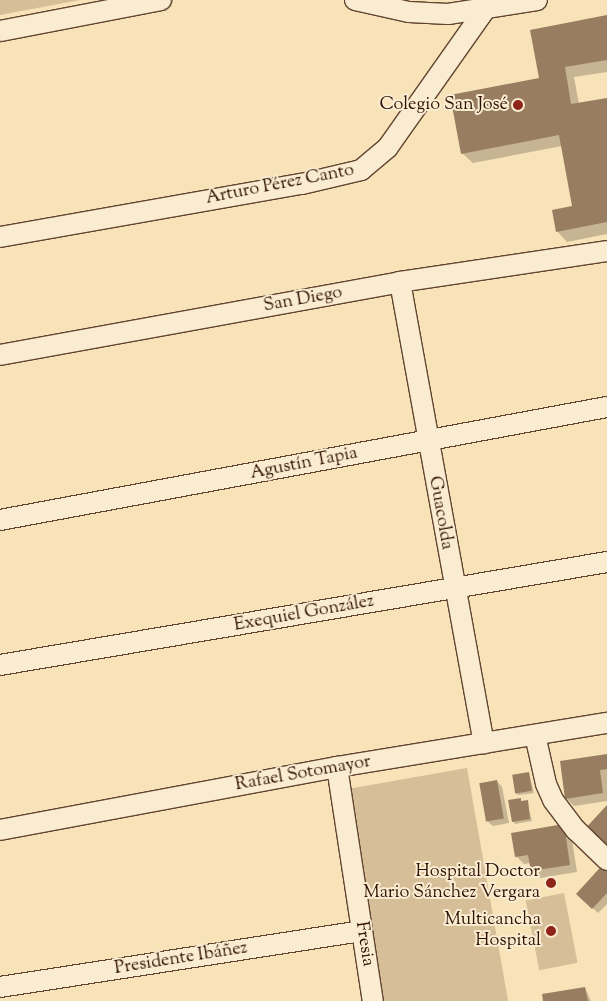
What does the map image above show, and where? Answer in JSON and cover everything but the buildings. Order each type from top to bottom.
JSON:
[{"type":"street","points":[[0,31],[161,0]]},
{"type":"street","points":[[355,0],[409,12],[484,10],[537,0]]},
{"type":"street","name":"Arturo Pérez Canto","points":[[0,237],[302,184],[361,170],[388,147],[484,10]]},
{"type":"street","name":"San Diego","points":[[0,355],[400,282],[607,251]]},
{"type":"street","name":"Guacolda","points":[[400,282],[427,441],[484,743]]},
{"type":"street","name":"Agustín Tapia","points":[[0,520],[607,407]]},
{"type":"street","name":"Exequiel González","points":[[0,665],[607,562]]},
{"type":"street","name":"Rafael Sotomayor","points":[[0,830],[337,767],[607,723]]},
{"type":"street","points":[[535,735],[546,784],[553,800],[581,836],[607,860]]},
{"type":"street","name":"Fresia","points":[[337,767],[373,1001]]},
{"type":"street","name":"Presidente Ibáñez","points":[[0,987],[362,932]]},
{"type":"shaded area","points":[[0,0],[80,0],[0,15]]},
{"type":"shaded area","points":[[467,768],[508,1001],[382,1001],[345,790]]},
{"type":"shaded area","name":"Multicancha Hospital","points":[[564,893],[578,963],[539,970],[526,900]]},
{"type":"place","name":"Colegio San José","points":[[518,105]]},
{"type":"place","name":"Hospital Doctor Mario Sánchez Vergara","points":[[551,883]]},
{"type":"place","name":"Multicancha Hospital","points":[[551,931]]}]
